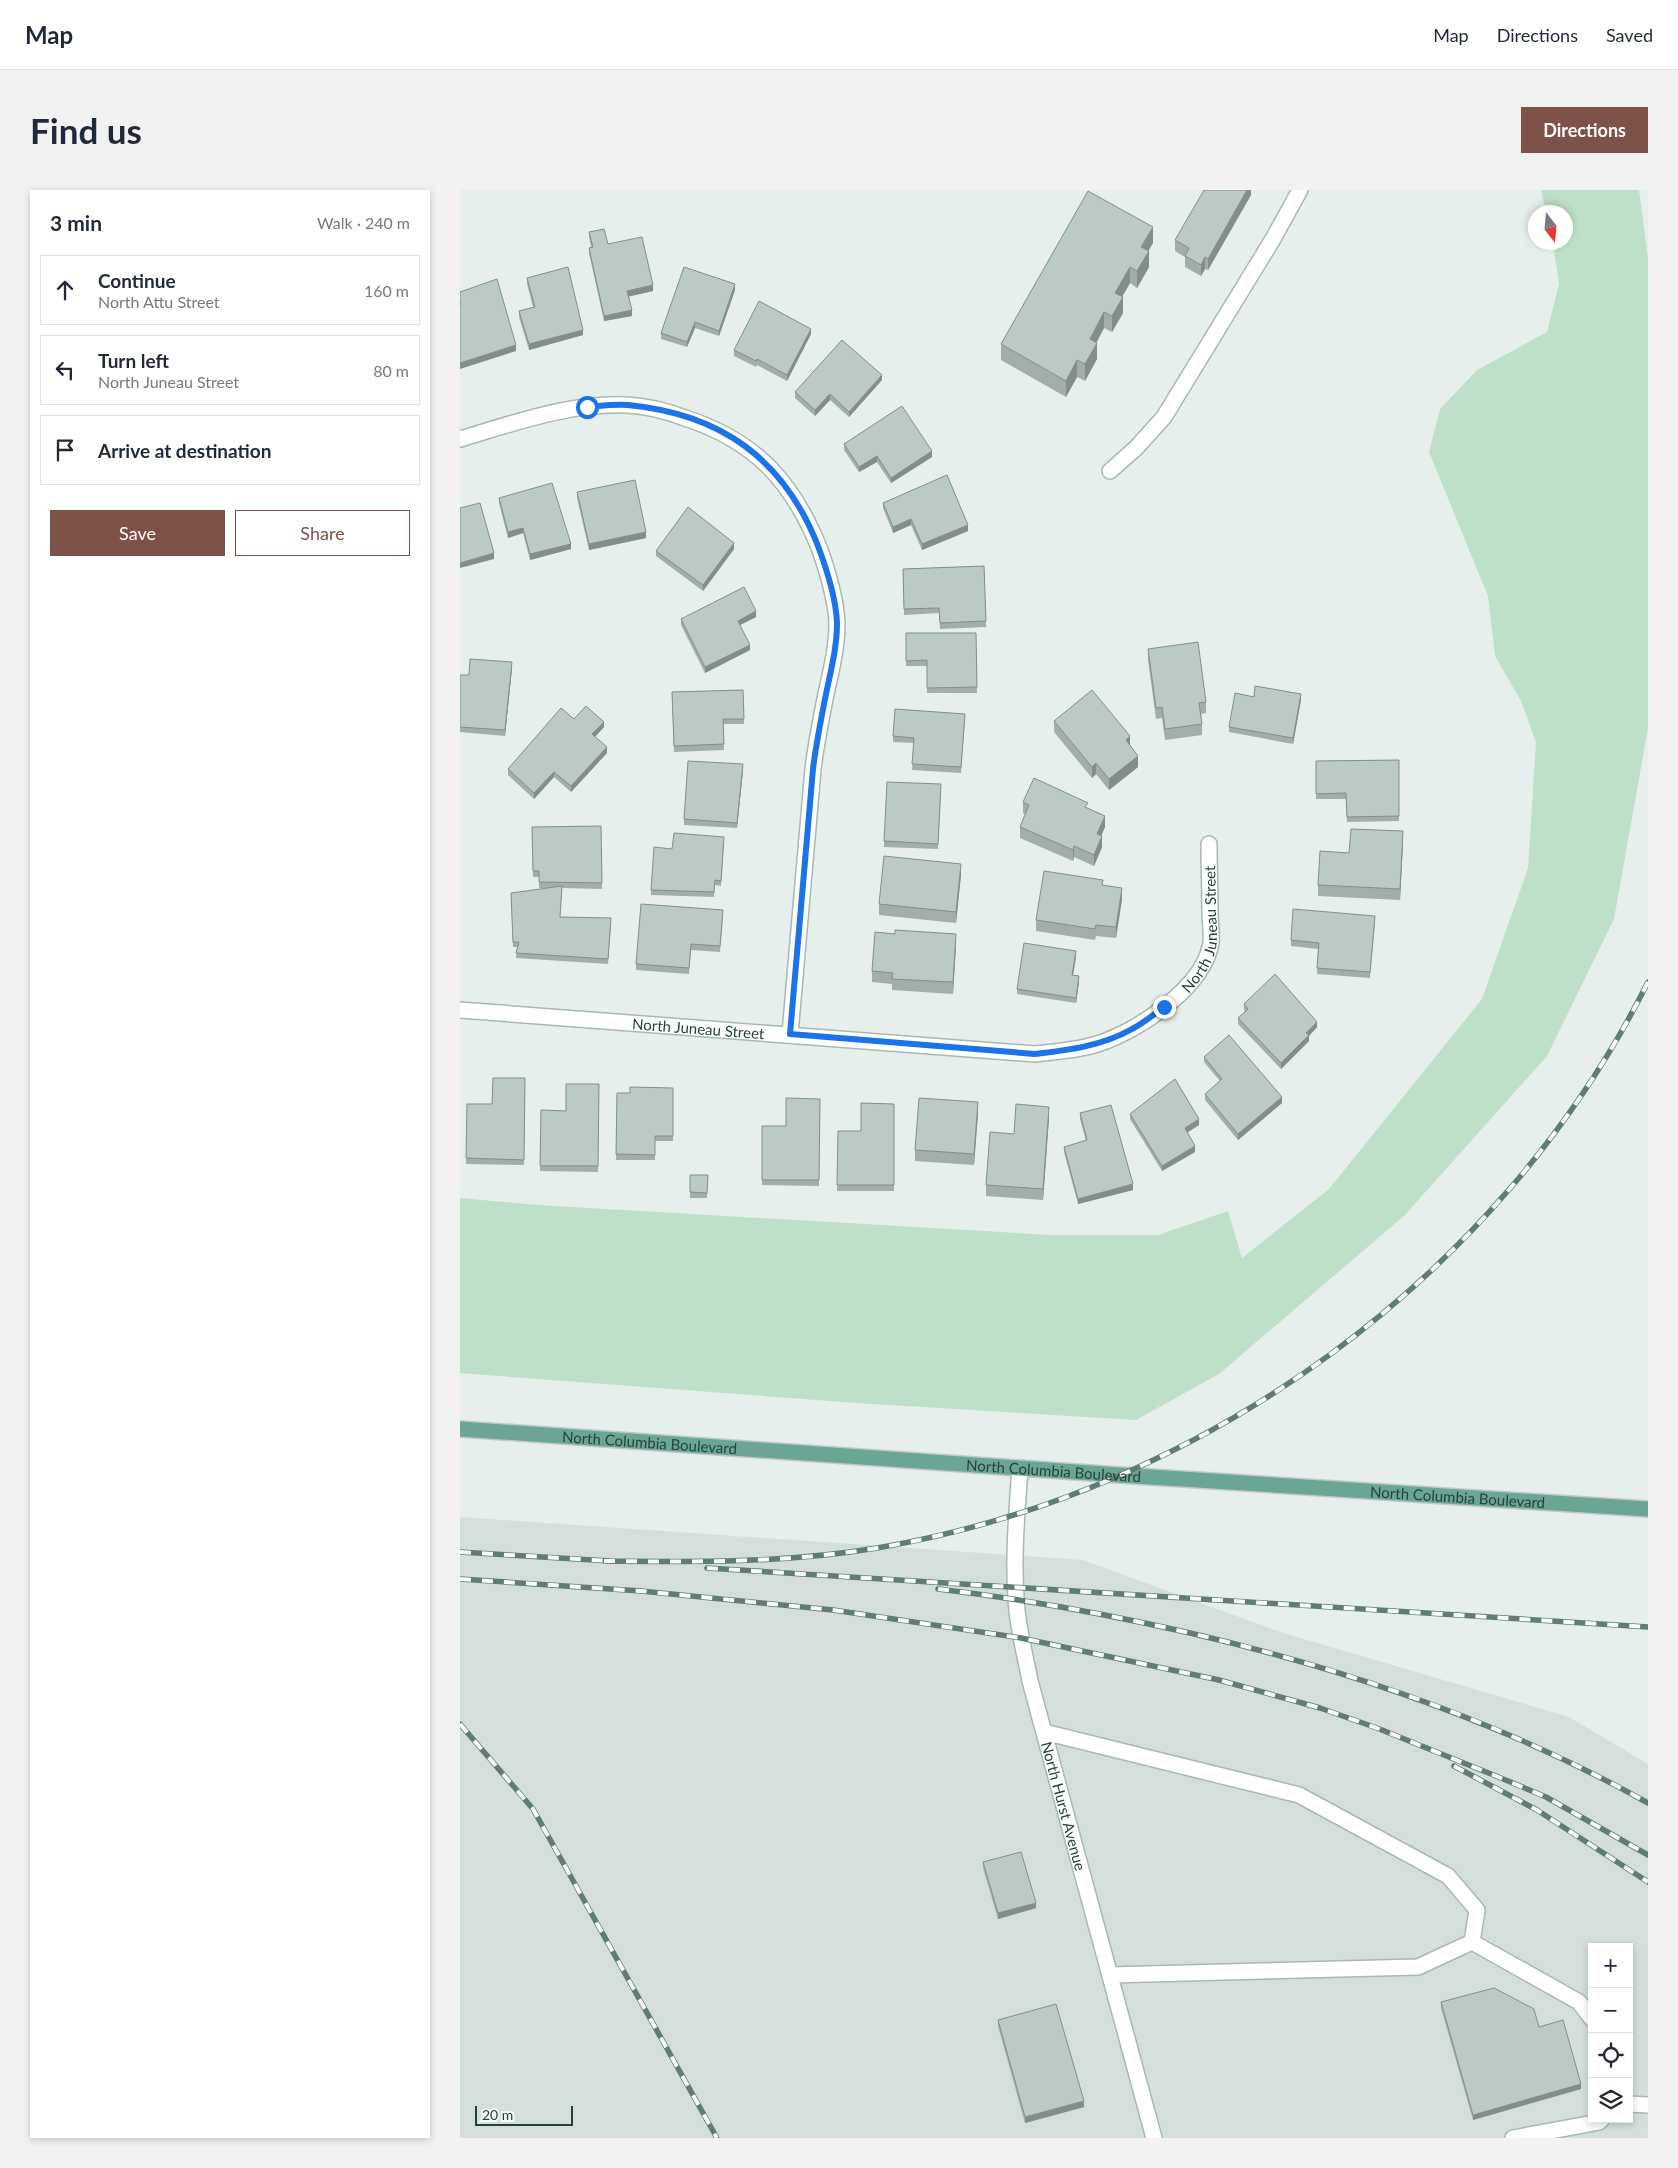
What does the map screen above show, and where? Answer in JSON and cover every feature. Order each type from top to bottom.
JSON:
[{"type":"main road","name":"North Columbia Boulevard","points":[[460,1429],[1648,1509]]},
{"type":"street","points":[[1110,471],[1136,448],[1164,416],[1273,240],[1300,190]]},
{"type":"street","points":[[460,438],[537,416],[587,407],[627,405],[667,412],[702,423],[735,438],[764,459],[783,480],[798,503],[810,526],[824,562],[832,588],[837,621],[836,644],[818,732],[813,769],[790,1034]]},
{"type":"street","name":"North Juneau Street","points":[[460,1010],[478,1013],[790,1034],[1035,1054],[1076,1050],[1105,1042],[1132,1029],[1164,1007],[1190,982],[1203,965],[1211,943],[1209,844]]},
{"type":"street","name":"North Hurst Avenue","points":[[1020,1468],[1017,1514],[1016,1599],[1030,1681],[1154,2138]]},
{"type":"street","points":[[1044,1732],[1299,1795],[1448,1876],[1477,1910],[1472,1942]]},
{"type":"street","points":[[1110,1975],[1418,1967],[1472,1942]]},
{"type":"street","points":[[1472,1942],[1579,2002],[1588,2013]]},
{"type":"street","points":[[1633,2104],[1648,2105]]},
{"type":"street","points":[[1513,2138],[1594,2123]]},
{"type":"shaded area","points":[[460,1517],[1083,1560],[1280,1632],[1569,1717],[1648,1764],[1648,2138],[460,2138]]},
{"type":"green space","points":[[1541,190],[1639,190],[1648,258],[1648,728],[1614,919],[1547,1056],[1405,1215],[1219,1374],[1136,1420],[856,1403],[460,1373],[460,1198],[538,1205],[1051,1235],[1158,1235],[1228,1211],[1242,1258],[1329,1189],[1482,999],[1528,868],[1536,742],[1521,701],[1495,656],[1488,596],[1429,452],[1440,409],[1477,370],[1547,332],[1559,284],[1554,250],[1573,250],[1573,205],[1544,205]]},
{"type":"building","points":[[1204,190],[1247,190],[1208,259],[1205,257],[1201,265],[1185,256],[1189,248],[1175,240]]},
{"type":"building","points":[[1088,191],[1153,227],[1141,247],[1149,251],[1137,271],[1130,267],[1115,293],[1123,297],[1112,316],[1104,312],[1090,339],[1097,343],[1085,364],[1077,360],[1066,381],[1001,344]]},
{"type":"building","points":[[604,229],[608,244],[642,237],[653,285],[627,291],[632,310],[604,316],[589,248],[593,247],[589,232]]},
{"type":"building","points":[[568,267],[583,330],[529,344],[519,311],[535,307],[527,278]]},
{"type":"building","points":[[684,267],[735,284],[719,331],[695,322],[687,342],[661,333]]},
{"type":"building","points":[[497,279],[516,345],[460,363],[460,292]]},
{"type":"building","points":[[759,301],[811,329],[787,375],[757,359],[756,361],[734,350]]},
{"type":"building","points":[[842,340],[882,375],[849,412],[830,394],[815,410],[795,392]]},
{"type":"building","points":[[902,406],[932,451],[891,478],[877,456],[859,467],[844,444]]},
{"type":"building","points":[[947,475],[968,525],[922,544],[911,519],[893,527],[883,503]]},
{"type":"building","points":[[635,480],[646,532],[589,544],[577,492]]},
{"type":"building","points":[[552,483],[571,544],[530,554],[523,528],[508,532],[499,498]]},
{"type":"building","points":[[480,503],[494,553],[460,563],[460,508]]},
{"type":"building","points":[[688,507],[734,543],[703,585],[656,551]]},
{"type":"building","points":[[984,566],[986,621],[940,623],[939,608],[904,609],[903,569]]},
{"type":"building","points":[[744,587],[756,611],[738,621],[750,645],[705,667],[681,619]]},
{"type":"building","points":[[906,633],[976,633],[977,687],[927,688],[927,660],[906,661]]},
{"type":"building","points":[[1198,642],[1206,702],[1199,703],[1202,724],[1165,729],[1162,707],[1156,708],[1148,649]]},
{"type":"building","points":[[470,659],[512,662],[505,730],[460,727],[460,675],[469,675]]},
{"type":"building","points":[[1255,686],[1301,694],[1293,738],[1229,727],[1235,693],[1254,697]]},
{"type":"building","points":[[743,690],[744,719],[723,719],[724,744],[674,746],[672,692]]},
{"type":"building","points":[[1092,690],[1130,736],[1126,740],[1138,756],[1109,779],[1096,763],[1092,767],[1054,721]]},
{"type":"building","points":[[586,706],[604,722],[592,734],[607,747],[571,786],[554,772],[534,793],[508,769],[561,708],[574,719]]},
{"type":"building","points":[[895,709],[965,714],[961,767],[912,764],[914,738],[893,736]]},
{"type":"building","points":[[1399,760],[1399,816],[1347,817],[1346,793],[1316,794],[1316,761]]},
{"type":"building","points":[[688,761],[743,764],[737,823],[684,819]]},
{"type":"building","points":[[1034,778],[1088,803],[1085,807],[1105,816],[1097,834],[1102,836],[1094,855],[1074,846],[1073,850],[1020,827],[1029,805],[1023,802]]},
{"type":"building","points":[[887,782],[941,784],[938,844],[884,841]]},
{"type":"building","points":[[601,826],[602,883],[539,882],[539,871],[533,871],[532,827]]},
{"type":"building","points":[[1351,829],[1403,831],[1400,889],[1318,885],[1320,851],[1349,853]]},
{"type":"building","points":[[674,833],[724,837],[721,881],[715,880],[714,892],[651,890],[654,847],[672,849]]},
{"type":"building","points":[[884,856],[961,864],[956,912],[879,904]]},
{"type":"building","points":[[1044,871],[1103,880],[1102,885],[1122,888],[1116,927],[1096,925],[1095,929],[1036,920]]},
{"type":"building","points":[[562,886],[560,917],[611,918],[608,959],[516,953],[519,942],[513,942],[511,893]]},
{"type":"building","points":[[641,904],[723,910],[720,946],[691,944],[689,968],[636,964]]},
{"type":"building","points":[[1293,909],[1375,916],[1370,972],[1317,968],[1319,943],[1291,940]]},
{"type":"building","points":[[895,930],[956,934],[953,982],[892,979],[893,973],[872,971],[875,932],[895,934]]},
{"type":"building","points":[[1024,943],[1076,951],[1072,975],[1079,976],[1076,998],[1017,989]]},
{"type":"building","points":[[1275,974],[1317,1022],[1306,1033],[1309,1035],[1281,1063],[1238,1018],[1248,1009],[1244,1004]]},
{"type":"building","points":[[1229,1035],[1282,1097],[1238,1134],[1205,1094],[1222,1079],[1204,1057]]},
{"type":"building","points":[[493,1078],[525,1078],[524,1160],[466,1158],[467,1104],[492,1104]]},
{"type":"building","points":[[1175,1079],[1199,1119],[1185,1128],[1195,1146],[1162,1166],[1130,1114]]},
{"type":"building","points":[[566,1084],[599,1084],[598,1166],[540,1166],[541,1110],[566,1111]]},
{"type":"building","points":[[630,1087],[673,1088],[673,1136],[655,1136],[655,1155],[616,1154],[617,1093],[630,1093]]},
{"type":"building","points":[[786,1098],[820,1099],[819,1180],[762,1180],[762,1126],[786,1126]]},
{"type":"building","points":[[919,1098],[978,1102],[974,1154],[915,1150]]},
{"type":"building","points":[[861,1103],[894,1104],[894,1185],[837,1185],[838,1131],[861,1131]]},
{"type":"building","points":[[1016,1104],[1049,1107],[1043,1189],[986,1185],[990,1132],[1014,1134]]},
{"type":"building","points":[[1111,1105],[1133,1184],[1078,1199],[1064,1147],[1087,1140],[1080,1113]]},
{"type":"building","points":[[690,1175],[708,1175],[707,1193],[690,1192]]},
{"type":"building","points":[[1021,1852],[1036,1903],[998,1913],[983,1862]]},
{"type":"building","points":[[1494,1988],[1534,2009],[1539,2027],[1563,2020],[1581,2084],[1473,2115],[1441,2002]]},
{"type":"building","points":[[1056,2004],[1084,2101],[1025,2117],[998,2020]]},
{"type":"railway","points":[[604,1561],[775,1559],[877,1548],[997,1520],[1114,1478],[1225,1423],[1329,1355],[1425,1277],[1511,1188],[1586,1089],[1648,982]]},
{"type":"railway","points":[[460,1552],[610,1561]]},
{"type":"railway","points":[[707,1568],[1648,1627]]},
{"type":"railway","points":[[460,1579],[641,1591],[833,1610],[1021,1638],[1219,1680],[1320,1708],[1377,1728],[1496,1776],[1546,1797],[1648,1855]]},
{"type":"railway","points":[[938,1589],[1033,1602],[1128,1620],[1190,1633],[1309,1664],[1368,1682],[1482,1724],[1594,1774],[1648,1803]]},
{"type":"railway","points":[[460,1724],[533,1809],[717,2138]]},
{"type":"railway","points":[[1454,1766],[1537,1810],[1648,1882]]},
{"type":"route","points":[[587,407],[627,405],[667,412],[702,423],[735,438],[764,459],[783,480],[810,526],[824,562],[832,588],[837,621],[836,644],[818,732],[813,769],[790,1034],[1035,1054],[1076,1050],[1105,1042],[1132,1029],[1164,1007]]}]
